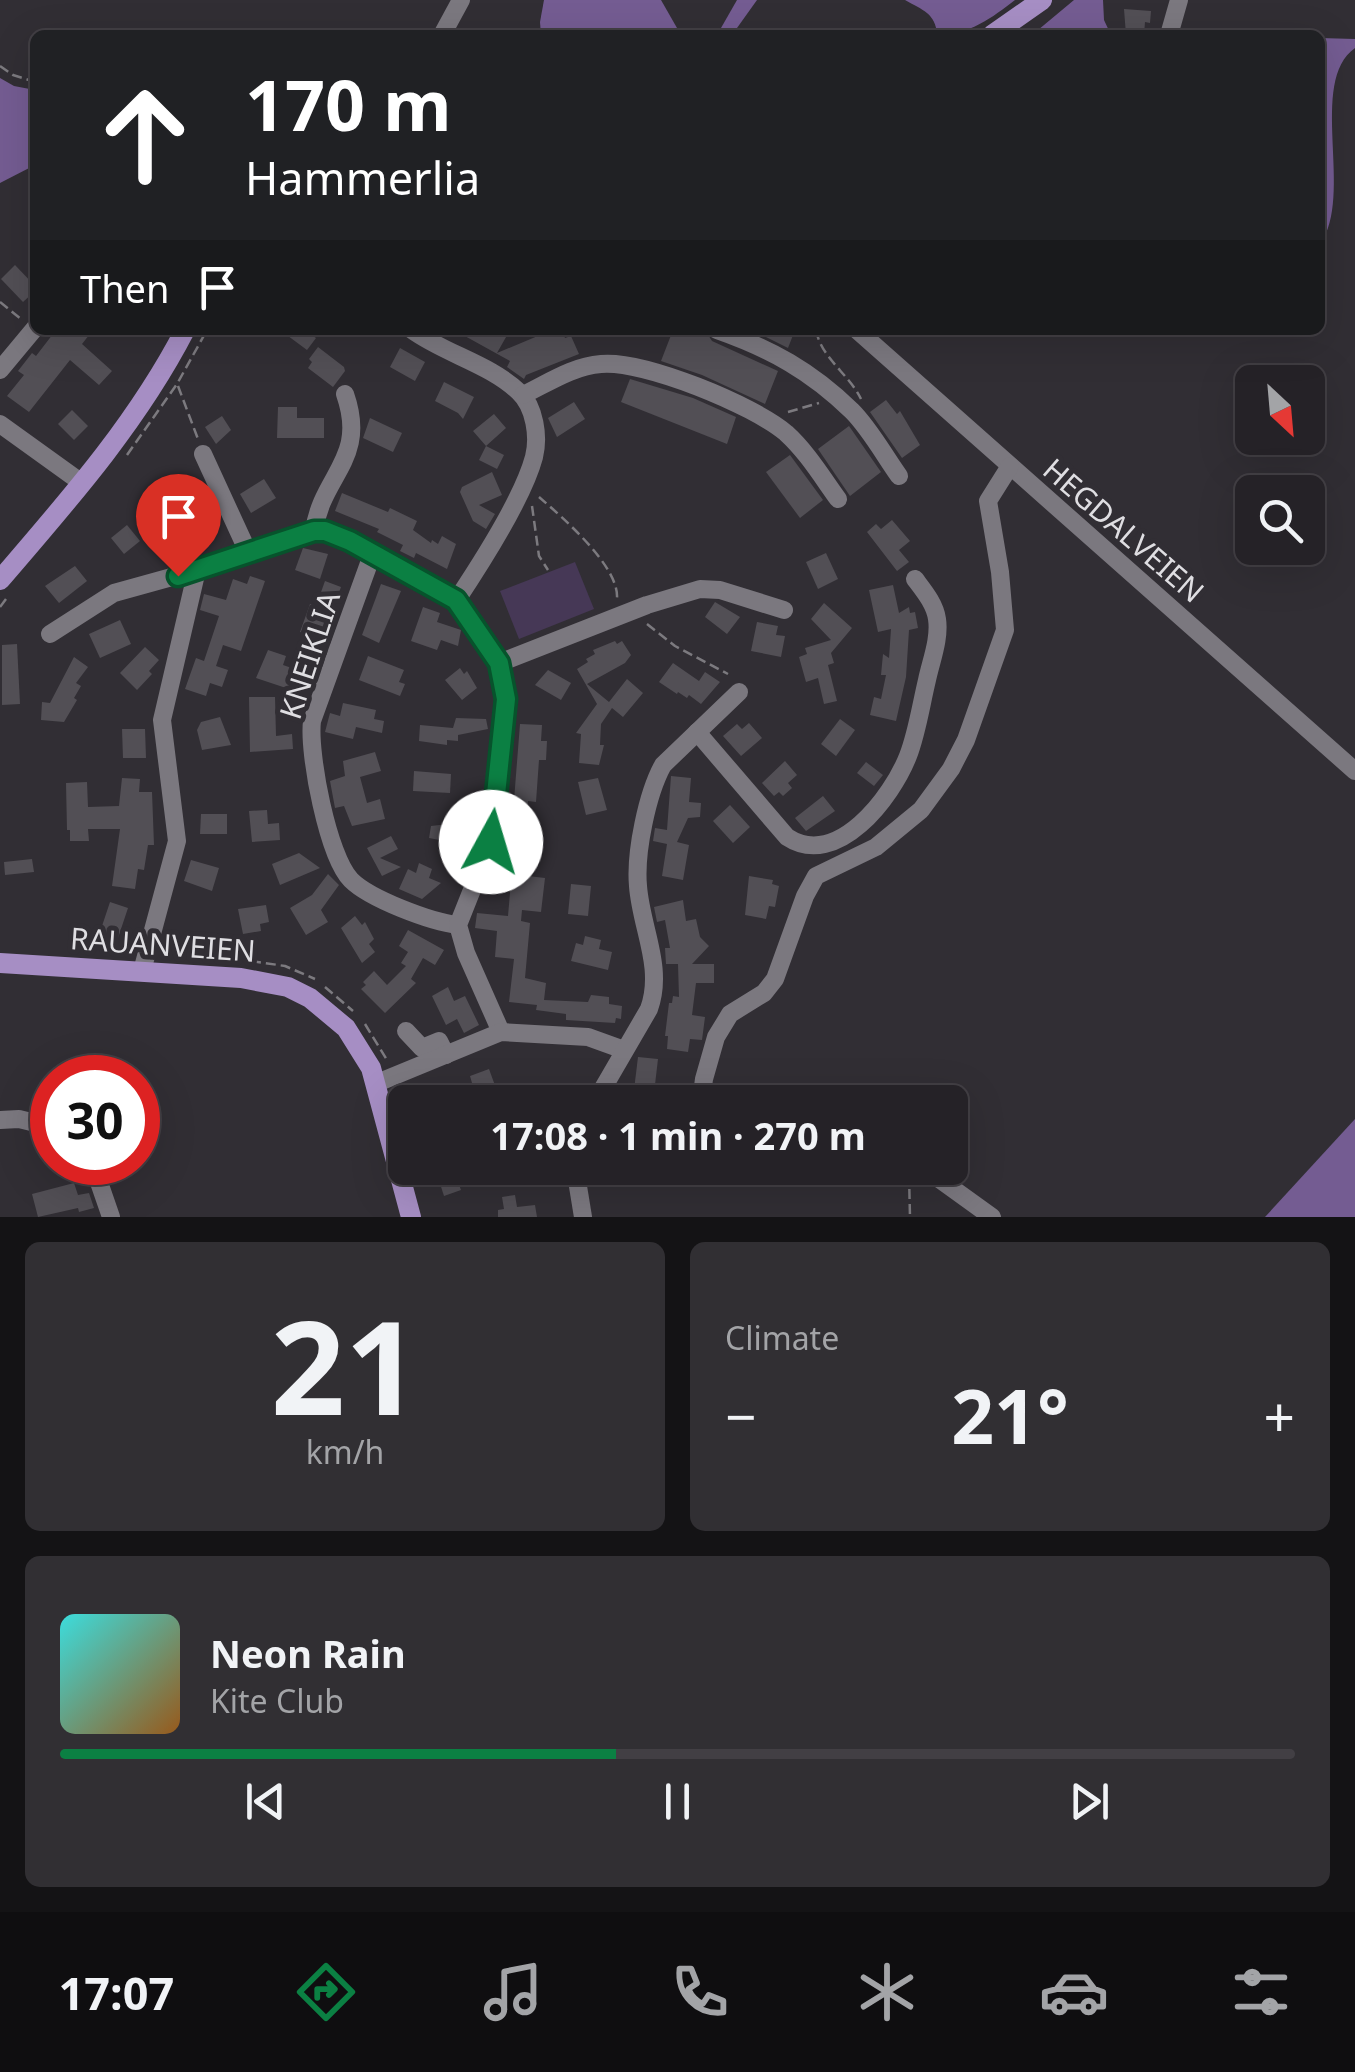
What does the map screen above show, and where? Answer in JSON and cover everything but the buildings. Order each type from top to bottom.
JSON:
[{"type":"main road","points":[[999,30],[1042,0]]},
{"type":"main road","points":[[0,580],[134,414],[182,335]]},
{"type":"main road","name":"RAUANVEIEN","points":[[0,963],[241,978],[300,992],[326,1008],[365,1054],[378,1083],[411,1217]]},
{"type":"street","points":[[445,30],[460,0]]},
{"type":"street","points":[[1171,30],[1179,0]]},
{"type":"street","points":[[0,370],[30,334]]},
{"type":"street","points":[[421,335],[508,382],[523,396],[535,426],[536,442],[527,486],[456,600]]},
{"type":"street","points":[[730,335],[782,356],[844,404],[899,476]]},
{"type":"street","name":"HEGDALVEIEN","points":[[863,335],[1355,771]]},
{"type":"street","points":[[523,396],[588,366],[624,364],[663,375],[768,420],[802,450],[838,500]]},
{"type":"street","points":[[314,531],[316,516],[351,438],[354,420],[345,394]]},
{"type":"street","points":[[0,424],[82,483]]},
{"type":"street","points":[[203,454],[248,552]]},
{"type":"street","points":[[705,1085],[722,1024],[739,1007],[764,992],[774,979],[816,876],[876,847],[922,810],[966,740],[1006,630],[988,501],[1010,466]]},
{"type":"street","points":[[50,634],[114,594],[314,531],[350,541],[456,600],[499,663],[506,699],[491,842],[458,925],[466,953],[501,1032]]},
{"type":"street","name":"KNEIKLIA","points":[[372,555],[312,722],[310,750],[314,769],[337,855],[351,880],[439,923],[458,925]]},
{"type":"street","points":[[142,972],[177,841],[162,720],[197,570]]},
{"type":"street","points":[[697,732],[772,823],[795,842],[813,845],[849,832],[884,797],[908,756],[938,636],[935,610],[914,579]]},
{"type":"street","points":[[499,663],[700,589],[720,590],[784,610]]},
{"type":"street","points":[[604,1085],[655,994],[638,884],[638,862],[651,798],[663,765],[739,692]]},
{"type":"street","points":[[406,1031],[418,1047],[439,1041],[446,1055]]},
{"type":"street","points":[[378,1083],[501,1032],[588,1037],[624,1050]]},
{"type":"street","points":[[0,1120],[30,1122]]},
{"type":"street","points":[[98,1185],[106,1214]]},
{"type":"street","points":[[578,1185],[583,1217]]},
{"type":"street","points":[[948,1185],[992,1217]]},
{"type":"path","points":[[0,66],[30,80]]},
{"type":"path","points":[[0,302],[30,326]]},
{"type":"path","points":[[768,420],[861,401],[834,365],[819,335]]},
{"type":"path","points":[[178,384],[203,454]]},
{"type":"path","points":[[527,486],[539,556],[548,570]]},
{"type":"path","points":[[527,486],[569,524],[602,562],[618,591],[620,616],[728,674]]},
{"type":"path","points":[[909,1185],[910,1217]]},
{"type":"shaded area","points":[[544,0],[661,0],[678,30],[541,30]]},
{"type":"shaded area","points":[[737,0],[757,0],[736,30],[720,30]]},
{"type":"shaded area","points":[[905,0],[1015,0],[966,30],[936,30],[931,17]]},
{"type":"shaded area","points":[[1074,0],[1103,0],[1109,30],[1038,30]]},
{"type":"shaded area","points":[[1325,38],[1355,39],[1355,48],[1341,64],[1334,86],[1330,223],[1325,234]]},
{"type":"shaded area","points":[[0,78],[30,89],[30,168],[0,183]]},
{"type":"shaded area","points":[[575,562],[594,609],[519,639],[500,591]]},
{"type":"shaded area","points":[[1355,1119],[1355,1217],[1265,1217]]},
{"type":"route","points":[[178,576],[314,531],[325,531],[456,600],[491,649],[505,681],[505,720],[491,842]]}]
